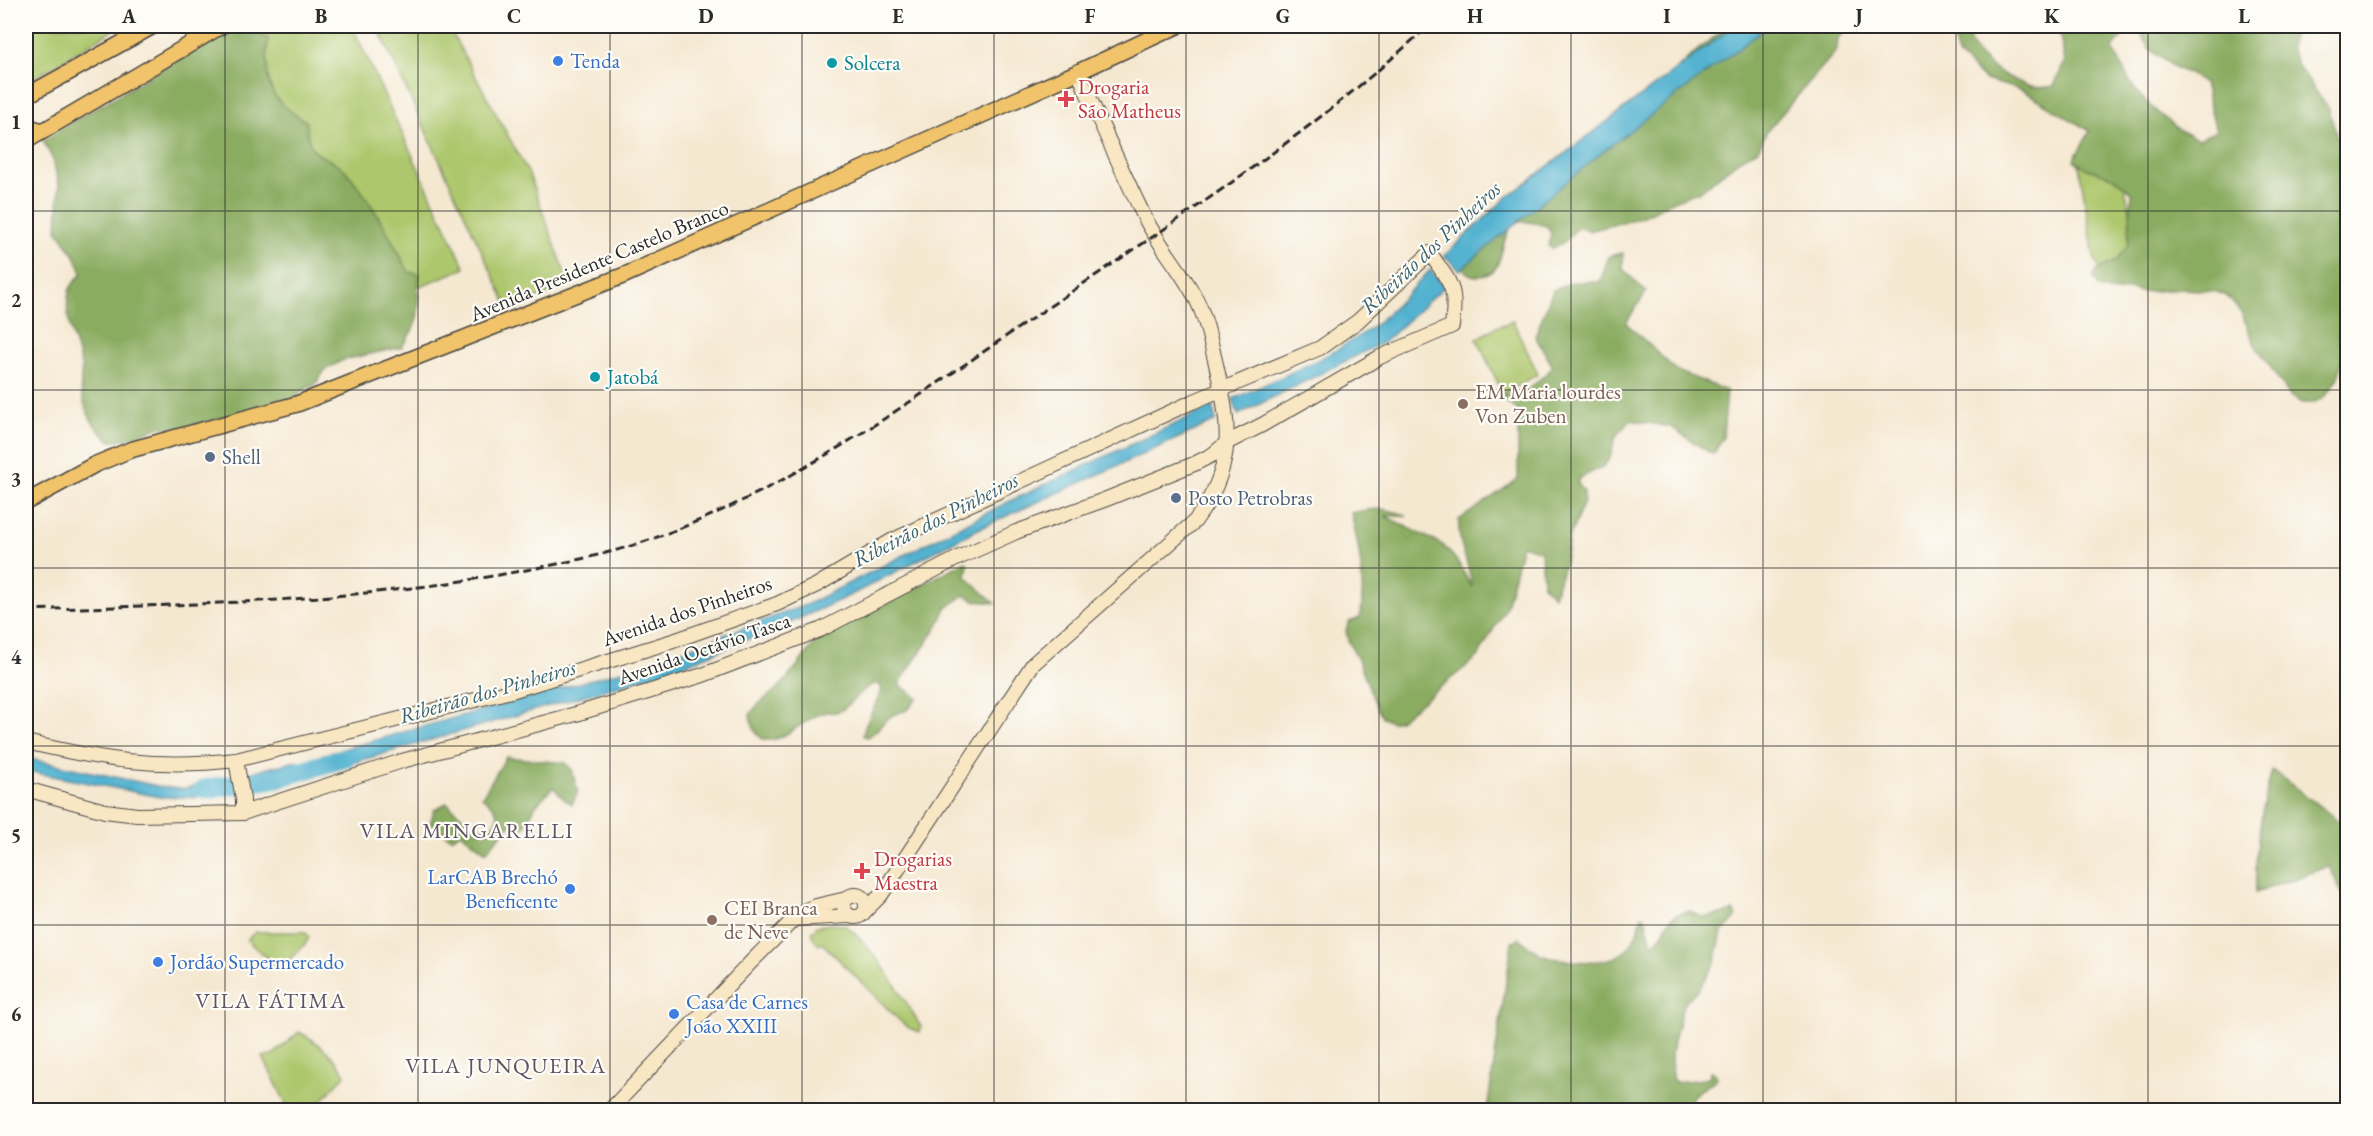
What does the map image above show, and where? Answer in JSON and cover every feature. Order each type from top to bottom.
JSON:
[{"type":"main road","points":[[26,96],[153,26]]},
{"type":"main road","points":[[26,141],[220,26]]},
{"type":"main road","name":"Avenida Presidente Castelo Branco","points":[[26,502],[94,465],[130,450],[297,404],[600,286],[1177,26]]},
{"type":"main road","points":[[26,122],[32,128],[43,131]]},
{"type":"street","points":[[795,919],[861,916],[881,895],[890,878],[1033,664],[1195,520],[1209,502],[1222,471],[1228,442],[1228,424],[1210,339],[1195,297],[1144,216],[1078,72]]},
{"type":"street","name":"Avenida dos Pinheiros","points":[[26,742],[85,756],[135,763],[237,766],[511,691],[673,641],[777,604],[817,585],[893,540],[1192,402],[1222,395],[1293,361],[1340,335],[1433,259],[1451,282],[1455,304],[1452,326]]},
{"type":"street","name":"Avenida Octávio Tasca","points":[[26,789],[105,811],[136,815],[243,806],[576,714],[737,663],[820,630],[958,558],[1016,532],[1194,464],[1212,455],[1228,442],[1380,357],[1452,326]]},
{"type":"street","points":[[237,766],[243,806]]},
{"type":"street","points":[[610,1110],[795,919],[806,910],[816,906],[872,891],[890,878]]},
{"type":"street","points":[[852,897],[866,902],[866,910]]},
{"type":"street","points":[[849,916],[844,910],[852,897]]},
{"type":"green space","points":[[26,26],[120,26],[26,83]]},
{"type":"green space","points":[[233,26],[250,26],[250,32],[268,38],[268,78],[276,97],[283,105],[307,122],[308,139],[313,149],[344,169],[371,205],[409,272],[420,274],[416,321],[402,347],[343,360],[325,370],[315,385],[299,392],[299,398],[179,429],[160,427],[131,438],[111,441],[94,425],[82,395],[82,367],[70,328],[68,301],[72,284],[82,273],[75,256],[57,230],[59,185],[53,160],[43,140]]},
{"type":"green space","points":[[253,26],[352,26],[465,268],[338,319]]},
{"type":"green space","points":[[377,26],[448,26],[529,174],[569,284],[510,312]]},
{"type":"green space","points":[[1729,26],[1851,26],[1838,38],[1837,50],[1767,131],[1758,149],[1742,158],[1700,191],[1673,201],[1646,215],[1624,222],[1589,231],[1578,227],[1564,242],[1553,248],[1548,246],[1551,234],[1547,226],[1531,222],[1515,224],[1509,230],[1494,270],[1487,275],[1477,276],[1467,272],[1461,263],[1665,86],[1678,68],[1694,53]]},
{"type":"green space","points":[[1950,26],[1968,26],[1968,37],[1973,47],[1990,66],[2013,79],[2040,88],[2054,86],[2065,61],[2058,26],[2131,26],[2113,48],[2129,80],[2156,111],[2182,131],[2199,139],[2216,131],[2204,83],[2156,55],[2143,38],[2139,26],[2258,26],[2259,31],[2272,32],[2285,26],[2302,26],[2294,33],[2290,47],[2299,68],[2329,109],[2337,137],[2347,139],[2347,332],[2339,376],[2324,398],[2312,403],[2302,403],[2290,396],[2255,345],[2242,314],[2227,296],[2213,291],[2183,289],[2141,292],[2129,289],[2115,292],[2098,286],[2093,277],[2095,271],[2116,261],[2128,245],[2132,193],[2113,177],[2087,169],[2074,160],[2090,131],[2022,90],[1985,80],[1958,55]]},
{"type":"green space","points":[[2077,153],[2097,158],[2121,170],[2136,238],[2159,283],[2100,270],[2094,257]]},
{"type":"green space","points":[[1623,253],[1623,269],[1646,292],[1626,323],[1677,371],[1727,391],[1723,437],[1714,453],[1707,451],[1671,427],[1631,420],[1616,436],[1610,458],[1604,466],[1578,479],[1578,484],[1584,492],[1584,502],[1569,538],[1565,562],[1554,596],[1543,585],[1541,551],[1522,545],[1506,607],[1478,657],[1399,720],[1391,722],[1383,718],[1346,631],[1349,622],[1360,618],[1362,605],[1359,552],[1351,513],[1379,509],[1407,516],[1385,516],[1443,545],[1457,561],[1472,587],[1460,537],[1459,520],[1518,479],[1518,411],[1502,397],[1503,394],[1524,394],[1553,367],[1535,336],[1553,290],[1573,282],[1600,282],[1609,256]]},
{"type":"green space","points":[[1513,321],[1538,374],[1503,394],[1477,339],[1494,328]]},
{"type":"green space","points":[[964,562],[968,564],[966,577],[995,603],[976,601],[965,595],[946,608],[938,626],[899,684],[917,698],[909,708],[890,717],[868,737],[863,736],[866,723],[882,688],[877,683],[867,688],[840,711],[822,713],[781,737],[771,740],[762,738],[755,731],[750,715],[753,710],[785,681],[815,642]]},
{"type":"green space","points":[[506,757],[565,763],[572,770],[578,792],[572,804],[553,787],[536,805],[524,828],[510,825],[486,852],[461,833],[451,838],[430,824],[434,810],[447,803],[476,830],[487,825],[494,825],[498,815],[493,806],[482,797]]},
{"type":"green space","points":[[2272,770],[2347,827],[2347,904],[2329,866],[2256,893],[2259,831]]},
{"type":"green space","points":[[1690,911],[1704,918],[1733,911],[1737,916],[1722,932],[1715,963],[1699,989],[1682,1008],[1671,1053],[1672,1078],[1675,1082],[1705,1079],[1710,1077],[1710,1072],[1715,1073],[1717,1077],[1692,1097],[1687,1110],[1487,1110],[1512,942],[1520,938],[1532,949],[1554,958],[1579,962],[1605,960],[1615,957],[1628,948],[1636,935],[1642,915],[1645,917],[1652,944],[1674,916]]},
{"type":"green space","points":[[845,925],[868,947],[921,1027],[920,1032],[900,1021],[822,943],[819,945],[813,938],[812,932],[817,926]]},
{"type":"green space","points":[[255,932],[305,932],[309,937],[306,943],[279,970],[247,940]]},
{"type":"green space","points":[[299,1032],[325,1050],[337,1062],[345,1075],[313,1110],[289,1110],[263,1057],[274,1054]]},
{"type":"water","points":[[1734,26],[1768,26],[1605,150],[1460,270],[1444,256],[1506,198]]},
{"type":"water","points":[[1430,270],[1445,286],[1384,342],[1238,415],[1233,399],[1308,365],[1362,334],[1391,310]]},
{"type":"water","points":[[1213,406],[1216,421],[976,530],[853,594],[794,621],[666,672],[321,772],[321,755],[643,665],[808,604],[1012,500]]},
{"type":"water","points":[[26,758],[162,787],[183,789],[227,777],[232,791],[195,797],[160,797],[26,771]]},
{"type":"water","points":[[297,761],[298,778],[246,790],[243,774]]},
{"type":"waterway","name":"Ribeirão dos Pinheiros","points":[[205,789],[277,778],[345,758]]},
{"type":"railway","points":[[26,610],[266,601],[445,584],[602,554],[634,545],[690,524],[795,473],[846,443],[945,378],[1241,176],[1337,104],[1428,26]]},
{"type":"place","name":"Tenda","points":[[558,61]]},
{"type":"place","name":"Solcera","points":[[832,63]]},
{"type":"place","name":"Drogaria São Matheus","points":[[1066,99]]},
{"type":"place","name":"Jatobá","points":[[595,377]]},
{"type":"place","name":"EM Maria lourdes Von Zuben","points":[[1463,404]]},
{"type":"place","name":"Shell","points":[[210,457]]},
{"type":"place","name":"Posto Petrobras","points":[[1176,498]]},
{"type":"place","name":"Drogarias Maestra","points":[[862,871]]},
{"type":"place","name":"LarCAB Brechó Beneficente","points":[[570,889]]},
{"type":"place","name":"CEI Branca de Neve","points":[[712,920]]},
{"type":"place","name":"Jordão Supermercado","points":[[158,962]]},
{"type":"place","name":"Casa de Carnes João XXIII","points":[[674,1014]]},
{"type":"district","name":"VILA MINGARELLI","points":[[467,830]]},
{"type":"district","name":"VILA FÁTIMA","points":[[271,1000]]},
{"type":"district","name":"VILA JUNQUEIRA","points":[[506,1065]]}]
